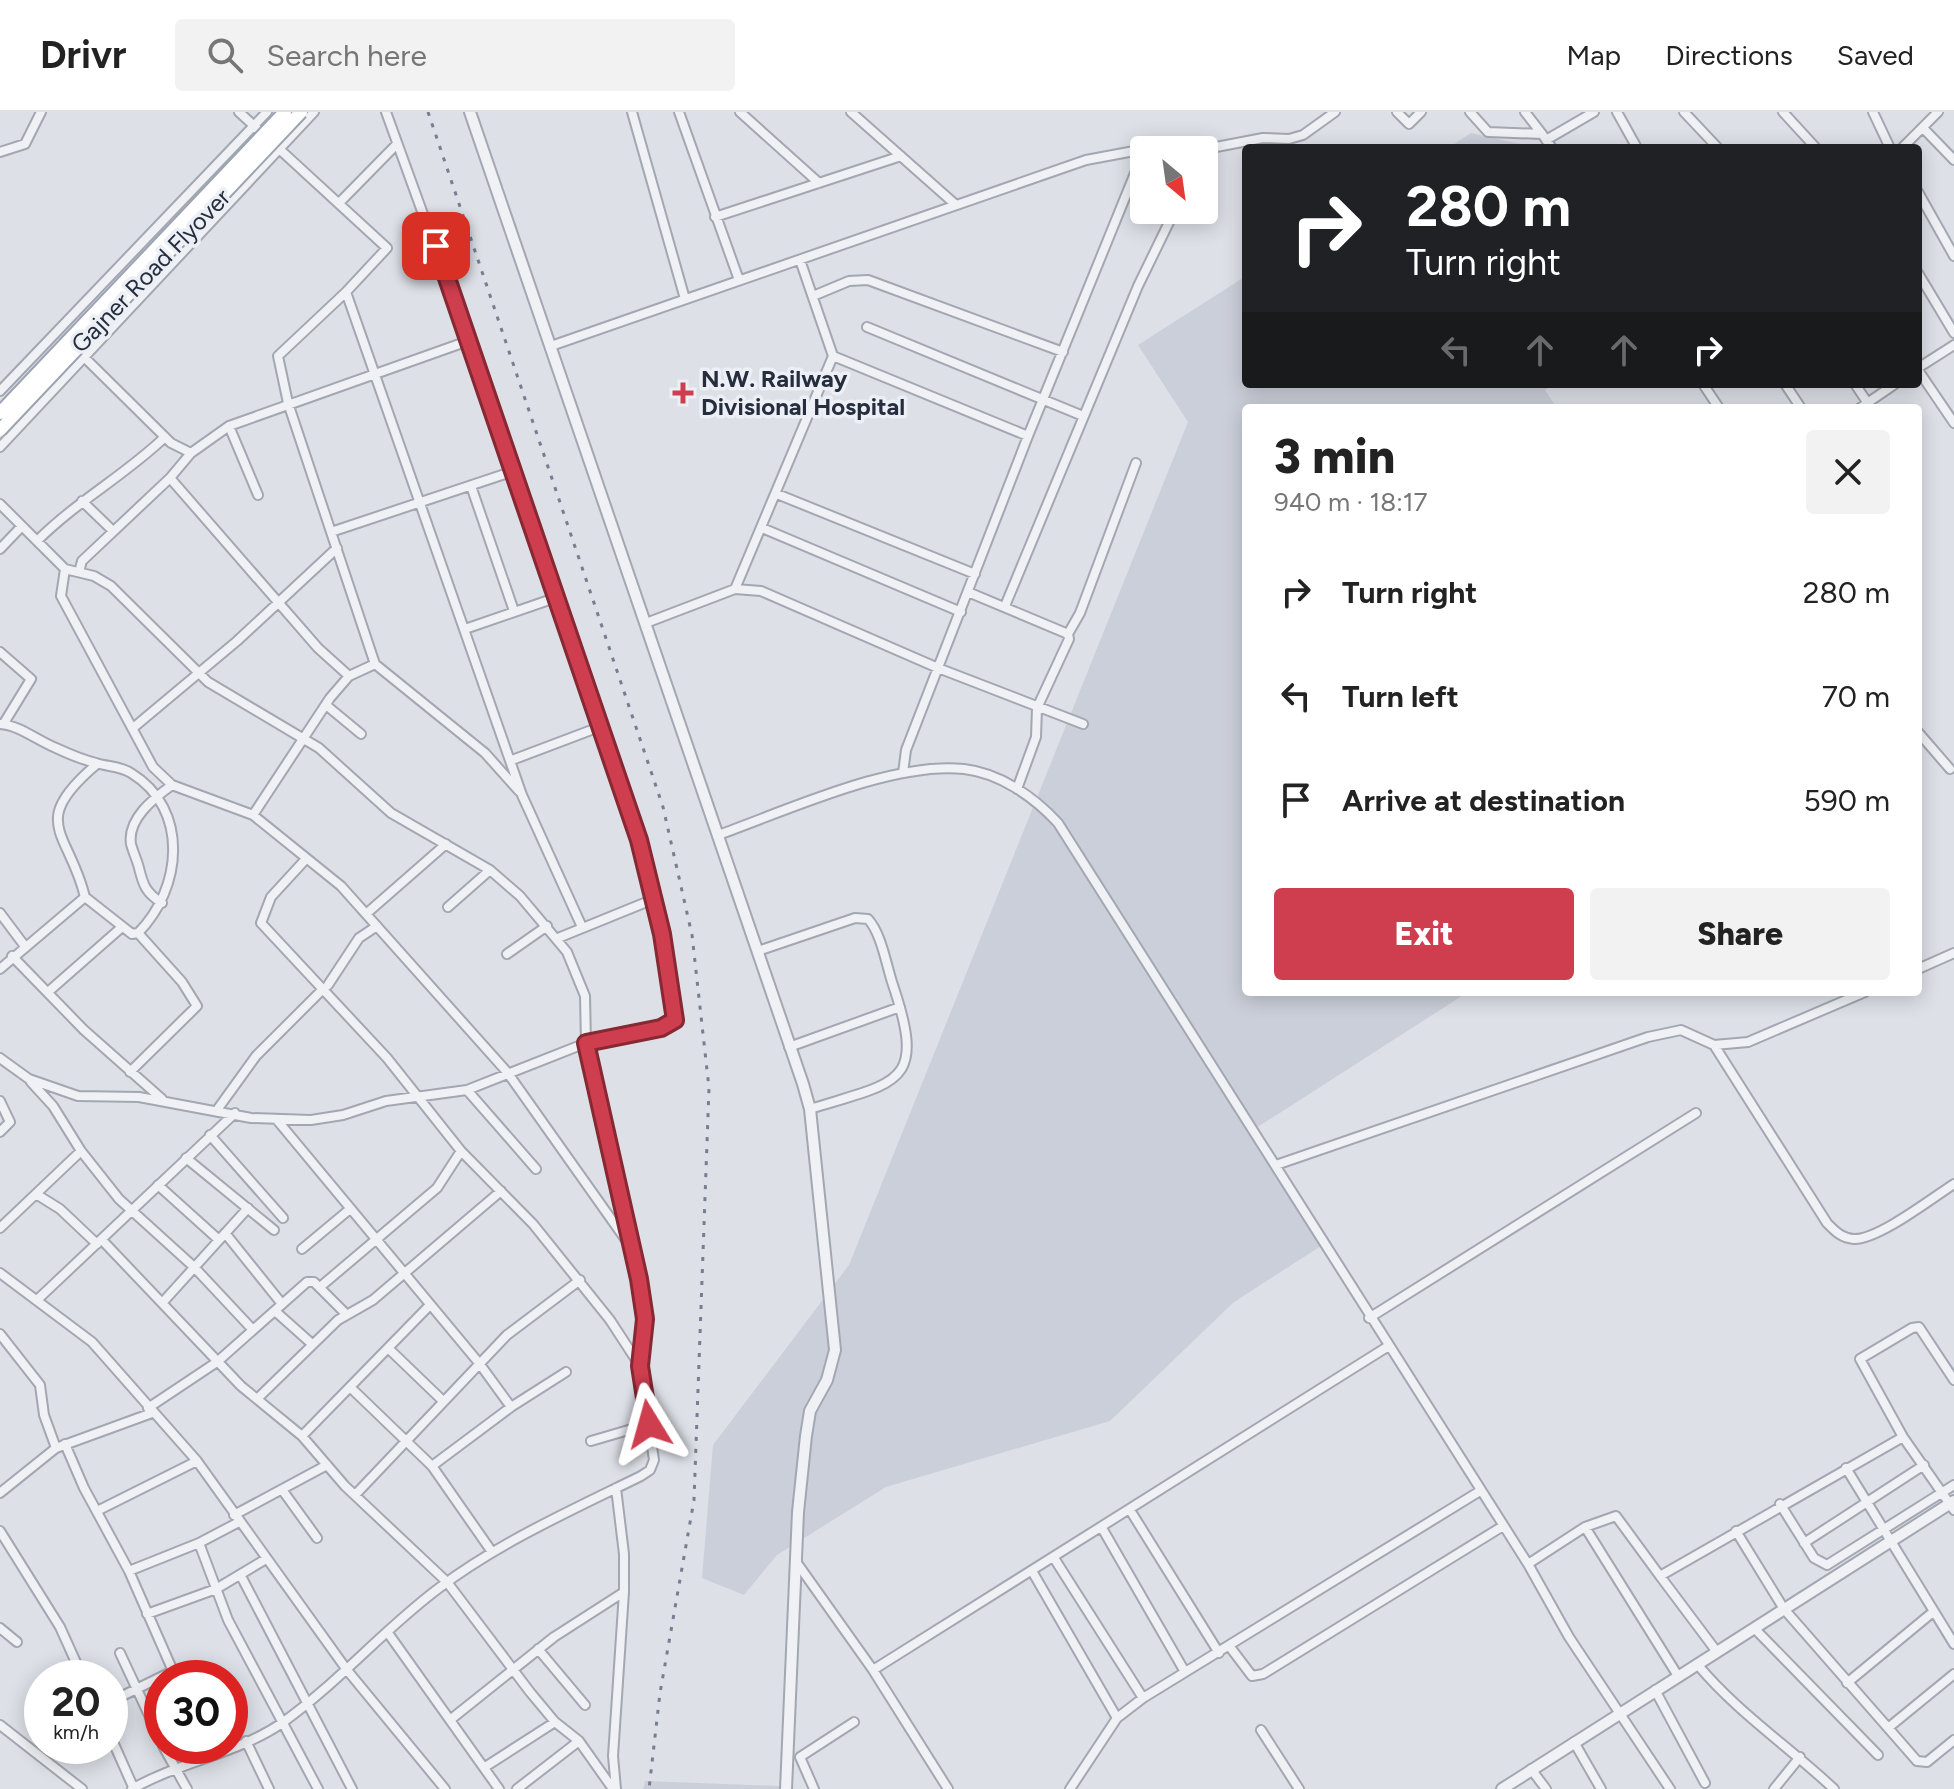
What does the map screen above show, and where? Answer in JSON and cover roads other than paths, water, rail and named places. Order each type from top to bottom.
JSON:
[{"type":"main road","name":"Gajner Road Flyover","points":[[0,413],[285,112]]},
{"type":"main road","name":"Gajner Road Flyover","points":[[0,430],[301,112]]},
{"type":"street","points":[[0,152],[25,144],[41,112]]},
{"type":"street","points":[[239,112],[387,248],[278,356],[288,403],[375,664],[485,753],[522,795]]},
{"type":"street","points":[[1,388],[267,112]]},
{"type":"street","points":[[0,447],[314,112]]},
{"type":"street","points":[[29,1079],[78,1096],[163,1100],[277,1120],[311,1120],[467,1090],[586,1043],[661,1028],[675,1020],[654,899],[602,726],[386,112]]},
{"type":"street","points":[[470,112],[810,1109],[835,1350],[827,1380],[810,1411],[807,1426],[786,1789]]},
{"type":"street","points":[[632,112],[685,299]]},
{"type":"street","points":[[679,112],[739,280]]},
{"type":"street","points":[[740,112],[819,183]]},
{"type":"street","points":[[851,112],[956,205]]},
{"type":"street","points":[[1218,147],[1303,135],[1335,112]]},
{"type":"street","points":[[1397,112],[1409,124],[1421,112]]},
{"type":"street","points":[[1470,112],[1488,132],[1547,141],[1594,112]]},
{"type":"street","points":[[1525,112],[1547,141]]},
{"type":"street","points":[[1617,112],[1635,144]]},
{"type":"street","points":[[1684,112],[1714,144]]},
{"type":"street","points":[[1783,112],[1812,144]]},
{"type":"street","points":[[1873,112],[1888,144]]},
{"type":"street","points":[[1907,144],[1938,112]]},
{"type":"street","points":[[1924,129],[1954,160]]},
{"type":"street","points":[[340,202],[397,144]]},
{"type":"street","points":[[551,346],[1086,160],[1130,152]]},
{"type":"street","points":[[715,217],[901,156]]},
{"type":"street","points":[[903,773],[906,750],[1130,185]]},
{"type":"street","points":[[1922,199],[1954,256]]},
{"type":"street","points":[[1005,606],[1083,416],[1169,224]]},
{"type":"street","points":[[735,589],[833,356],[800,260]]},
{"type":"street","points":[[813,296],[849,281],[868,280],[1063,352]]},
{"type":"street","points":[[1922,280],[1954,333]]},
{"type":"street","points":[[346,292],[522,795],[582,927]]},
{"type":"street","points":[[867,327],[1083,416]]},
{"type":"street","points":[[79,572],[82,561],[170,478],[191,453],[229,426],[468,341]]},
{"type":"street","points":[[1922,366],[1954,345]]},
{"type":"street","points":[[833,356],[1028,436]]},
{"type":"street","points":[[84,357],[165,437],[180,450],[191,453]]},
{"type":"street","points":[[1922,375],[1954,423]]},
{"type":"street","points":[[1869,404],[1890,388]]},
{"type":"street","points":[[229,426],[258,495]]},
{"type":"street","points":[[37,541],[82,501],[118,479],[165,437]]},
{"type":"street","points":[[1017,789],[1036,737],[1037,708],[1080,613],[1136,463]]},
{"type":"street","points":[[331,532],[514,471]]},
{"type":"street","points":[[170,478],[334,666],[349,676]]},
{"type":"street","points":[[471,486],[514,611]]},
{"type":"street","points":[[777,494],[975,574]]},
{"type":"street","points":[[82,501],[113,531]]},
{"type":"street","points":[[0,504],[65,569],[111,586],[199,675],[319,748],[391,813],[490,870],[558,938],[585,996],[586,1043],[645,1319],[640,1366],[654,1460],[650,1470],[492,1552],[447,1582],[347,1670],[282,1722],[248,1740]]},
{"type":"street","points":[[0,549],[22,526]]},
{"type":"street","points":[[762,528],[961,612]]},
{"type":"street","points":[[133,728],[199,675],[337,548]]},
{"type":"street","points":[[65,569],[61,596],[148,761],[172,785],[253,815],[305,860],[330,876],[507,1072],[631,1247]]},
{"type":"street","points":[[646,623],[735,589],[775,596],[938,668],[1083,724]]},
{"type":"street","points":[[968,592],[1068,634]]},
{"type":"street","points":[[465,629],[555,598]]},
{"type":"street","points":[[0,652],[31,679],[2,723],[97,764],[125,770],[156,797],[175,841],[172,874],[162,903],[138,933],[132,934],[105,909],[85,897],[62,845],[58,810],[71,788],[97,764]]},
{"type":"street","points":[[253,815],[326,705],[349,676],[375,664]]},
{"type":"street","points":[[326,705],[361,734]]},
{"type":"street","points":[[512,760],[602,726]]},
{"type":"street","points":[[1922,736],[1953,770]]},
{"type":"street","points":[[718,835],[903,773],[967,769],[1017,789],[1058,823],[1276,1165],[1387,1347],[1528,1564],[1619,1716],[1670,1789]]},
{"type":"street","points":[[162,903],[150,896],[143,885],[130,841],[137,819],[156,797],[172,785]]},
{"type":"street","points":[[366,914],[446,844]]},
{"type":"street","points":[[305,860],[271,897],[261,923],[325,988],[461,1151],[580,1280],[640,1366]]},
{"type":"street","points":[[448,907],[490,870]]},
{"type":"street","points":[[0,969],[24,945],[85,897]]},
{"type":"street","points":[[558,938],[654,899]]},
{"type":"street","points":[[0,913],[24,945]]},
{"type":"street","points":[[758,951],[855,918],[868,919],[900,1007],[909,1047],[902,1072],[886,1085],[810,1109]]},
{"type":"street","points":[[217,1110],[256,1056],[325,988],[359,938],[377,926]]},
{"type":"street","points":[[507,954],[547,926]]},
{"type":"street","points":[[48,992],[122,927]]},
{"type":"street","points":[[130,1072],[197,1006],[182,982],[138,933]]},
{"type":"street","points":[[1922,967],[1954,953]]},
{"type":"street","points":[[12,956],[130,1072],[163,1100]]},
{"type":"street","points":[[1276,1165],[1648,1037],[1681,1030],[1714,1045],[1756,1040],[1856,996]]},
{"type":"street","points":[[789,1047],[900,1007]]},
{"type":"street","points":[[1714,1045],[1827,1223],[1840,1236],[1856,1239],[1874,1234],[1954,1184]]},
{"type":"street","points":[[0,1058],[29,1079],[61,1116],[81,1151],[131,1212],[194,1267],[253,1330]]},
{"type":"street","points":[[467,1090],[536,1169]]},
{"type":"street","points":[[0,1101],[10,1116],[10,1122],[0,1132]]},
{"type":"street","points":[[37,1300],[235,1113]]},
{"type":"street","points":[[1369,1318],[1696,1113]]},
{"type":"street","points":[[277,1120],[479,1363],[511,1407]]},
{"type":"street","points":[[210,1135],[283,1218]]},
{"type":"street","points":[[0,1228],[81,1151]]},
{"type":"street","points":[[320,1287],[437,1188],[461,1151]]},
{"type":"street","points":[[186,1158],[274,1230]]},
{"type":"street","points":[[158,1185],[222,1236],[278,1308],[312,1344]]},
{"type":"street","points":[[257,1399],[312,1344],[347,1315],[373,1300],[501,1191]]},
{"type":"street","points":[[36,1194],[67,1214],[163,1302],[217,1362],[302,1436],[355,1495],[447,1582],[555,1722],[579,1741],[614,1789]]},
{"type":"street","points":[[163,1302],[248,1208]]},
{"type":"street","points":[[302,1249],[350,1209]]},
{"type":"street","points":[[1,1276],[92,1342],[197,1461],[347,1670],[445,1789]]},
{"type":"street","points":[[355,1495],[507,1335],[580,1280]]},
{"type":"street","points":[[0,1493],[61,1446],[150,1410],[217,1362],[307,1282],[320,1287],[347,1315]]},
{"type":"street","points":[[302,1436],[429,1306]]},
{"type":"street","points":[[1502,1789],[1890,1541],[1953,1505],[1903,1437],[1860,1359],[1912,1328],[1919,1327],[1954,1380]]},
{"type":"street","points":[[0,1334],[40,1385],[47,1425],[129,1571],[167,1660]]},
{"type":"street","points":[[873,1670],[1387,1347]]},
{"type":"street","points":[[388,1348],[442,1400]]},
{"type":"street","points":[[432,1466],[511,1407],[566,1372]]},
{"type":"street","points":[[351,1388],[432,1466],[492,1552]]},
{"type":"street","points":[[591,1441],[649,1424]]},
{"type":"street","points":[[1660,1576],[1780,1504],[1903,1437]]},
{"type":"street","points":[[97,1511],[197,1461]]},
{"type":"street","points":[[129,1571],[199,1543],[327,1465]]},
{"type":"street","points":[[1804,1543],[1924,1465]]},
{"type":"street","points":[[1846,1468],[1954,1644]]},
{"type":"street","points":[[1780,1504],[1814,1558],[1827,1565],[1954,1485]]},
{"type":"street","points":[[614,1789],[613,1756],[624,1592],[624,1554],[616,1488]]},
{"type":"street","points":[[283,1491],[317,1538]]},
{"type":"street","points":[[1070,1789],[1117,1718],[1143,1698],[1480,1491]]},
{"type":"street","points":[[1130,1510],[1219,1653]]},
{"type":"street","points":[[1528,1564],[1585,1527],[1616,1516],[1717,1652]]},
{"type":"street","points":[[1230,1647],[1245,1671],[1252,1676],[1263,1674],[1503,1526]]},
{"type":"street","points":[[1585,1527],[1678,1676]]},
{"type":"street","points":[[1102,1528],[1185,1672]]},
{"type":"street","points":[[1736,1531],[1784,1609],[1921,1763],[1954,1740]]},
{"type":"street","points":[[0,1532],[60,1627],[75,1660]]},
{"type":"street","points":[[199,1543],[216,1589],[318,1789]]},
{"type":"street","points":[[1054,1558],[1143,1698]]},
{"type":"street","points":[[147,1614],[216,1589],[266,1559]]},
{"type":"street","points":[[797,1563],[873,1670],[948,1789]]},
{"type":"street","points":[[1032,1571],[1117,1718]]},
{"type":"street","points":[[241,1576],[352,1789]]},
{"type":"street","points":[[450,1720],[538,1649],[624,1592]]},
{"type":"street","points":[[1847,1683],[1933,1612]]},
{"type":"street","points":[[0,1628],[17,1642]]},
{"type":"street","points":[[1754,1628],[1878,1755]]},
{"type":"street","points":[[388,1633],[499,1789]]},
{"type":"street","points":[[538,1649],[585,1705]]},
{"type":"street","points":[[120,1653],[144,1704]]},
{"type":"street","points":[[1697,1664],[1725,1699],[1800,1757],[1834,1789]]},
{"type":"street","points":[[1888,1728],[1954,1674]]},
{"type":"street","points":[[128,1693],[144,1686]]},
{"type":"street","points":[[1655,1690],[1705,1783]]},
{"type":"street","points":[[485,1767],[555,1722]]},
{"type":"street","points":[[814,1789],[800,1760],[803,1751],[854,1722]]},
{"type":"street","points":[[0,1725],[82,1789]]},
{"type":"street","points":[[1261,1730],[1299,1789]]},
{"type":"street","points":[[517,1789],[579,1741]]},
{"type":"street","points":[[1574,1742],[1601,1789]]},
{"type":"street","points":[[248,1745],[269,1789]]},
{"type":"street","points":[[1774,1789],[1800,1757]]},
{"type":"street","points":[[122,1764],[133,1789],[183,1764]]},
{"type":"street","points":[[172,1764],[187,1789]]},
{"type":"street","points":[[1531,1769],[1546,1789]]},
{"type":"railway","points":[[428,112],[663,807],[692,935],[709,1088],[694,1500],[660,1693],[649,1789]]},
{"type":"place","name":"N.W. Railway Divisional Hospital","points":[[683,393]]}]
